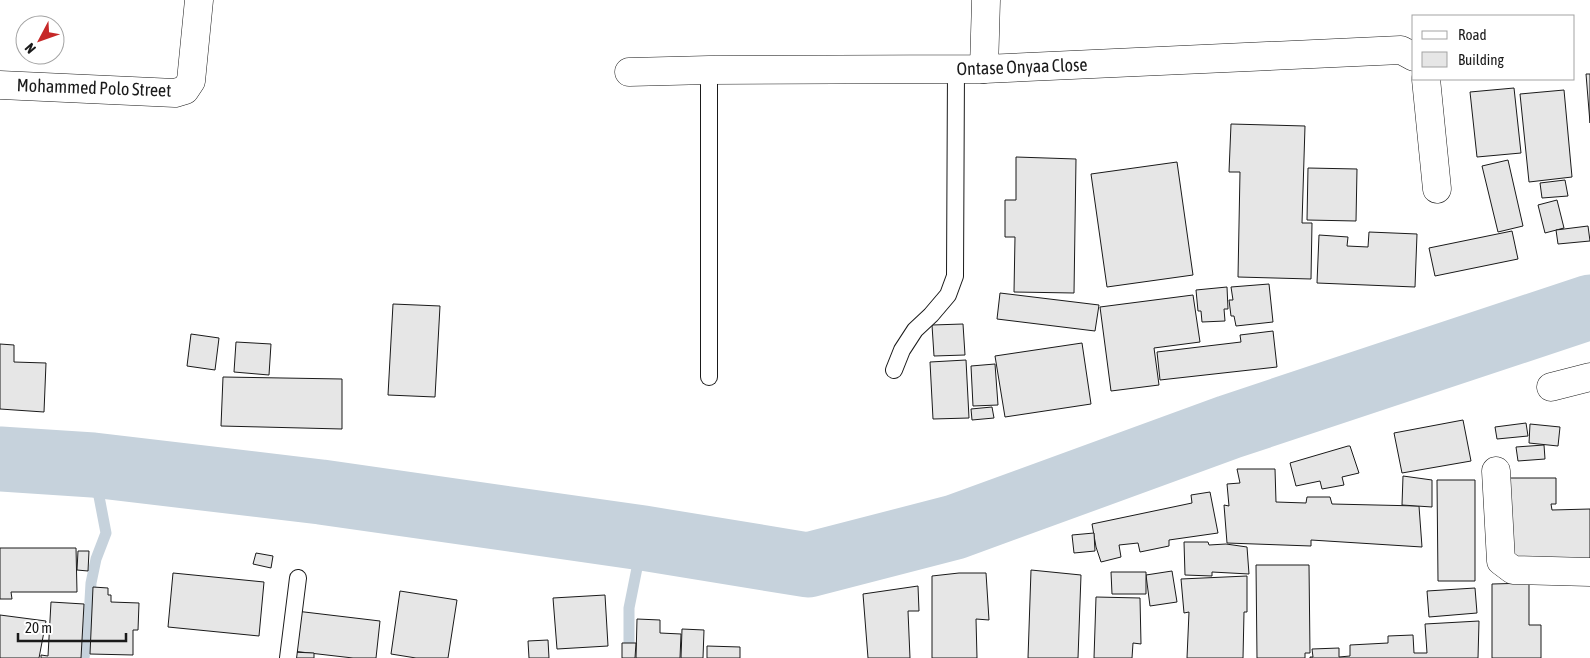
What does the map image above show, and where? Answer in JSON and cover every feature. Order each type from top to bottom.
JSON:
[{"type":"street","name":"Mohammed Polo Street","points":[[0,85],[175,93],[185,90],[191,81],[198,0]]},
{"type":"street","points":[[984,69],[986,0]]},
{"type":"street","name":"Ontase Onyaa Close","points":[[629,72],[984,69],[1401,50],[1412,56]]},
{"type":"street","points":[[1426,80],[1437,189]]},
{"type":"street","points":[[1551,387],[1590,377]]},
{"type":"street","points":[[1496,471],[1501,562],[1513,570],[1590,572]]},
{"type":"lane","points":[[894,370],[902,350],[915,330],[931,315],[948,294],[955,276],[956,69]]},
{"type":"lane","points":[[709,70],[709,377]]},
{"type":"lane","points":[[288,658],[298,578]]},
{"type":"building","points":[[1586,74],[1590,74],[1590,123]]},
{"type":"building","points":[[1514,88],[1521,153],[1477,157],[1470,92]]},
{"type":"building","points":[[1564,90],[1572,177],[1529,182],[1520,94]]},
{"type":"building","points":[[1231,124],[1305,126],[1302,223],[1312,223],[1311,279],[1238,277],[1240,172],[1229,172]]},
{"type":"building","points":[[1016,157],[1076,159],[1074,293],[1014,292],[1015,237],[1005,237],[1005,200],[1016,200]]},
{"type":"building","points":[[1508,160],[1523,226],[1498,232],[1482,166]]},
{"type":"building","points":[[1177,162],[1193,275],[1107,287],[1091,174]]},
{"type":"building","points":[[1308,168],[1357,169],[1356,221],[1307,220]]},
{"type":"building","points":[[1565,180],[1568,196],[1542,198],[1540,183]]},
{"type":"building","points":[[1557,200],[1564,228],[1545,233],[1538,205]]},
{"type":"building","points":[[1588,226],[1590,241],[1558,244],[1556,230]]},
{"type":"building","points":[[1512,231],[1518,259],[1435,276],[1429,248]]},
{"type":"building","points":[[1369,232],[1417,234],[1415,287],[1317,283],[1319,235],[1348,237],[1347,246],[1368,247]]},
{"type":"building","points":[[1269,284],[1273,322],[1236,326],[1234,316],[1231,316],[1229,300],[1233,300],[1231,287]]},
{"type":"building","points":[[1227,287],[1228,309],[1224,309],[1225,321],[1202,322],[1201,311],[1198,311],[1196,290]]},
{"type":"building","points":[[1000,293],[1099,305],[1095,331],[997,319]]},
{"type":"building","points":[[1193,295],[1200,342],[1154,348],[1159,385],[1111,391],[1100,307]]},
{"type":"building","points":[[393,304],[440,306],[435,397],[388,395]]},
{"type":"building","points":[[963,324],[965,355],[934,356],[932,325]]},
{"type":"building","points":[[1273,331],[1277,367],[1160,380],[1157,352],[1241,342],[1240,335]]},
{"type":"building","points":[[191,334],[219,338],[215,370],[187,366]]},
{"type":"building","points":[[236,342],[271,344],[269,375],[234,372]]},
{"type":"building","points":[[1082,343],[1091,404],[1005,417],[995,356]]},
{"type":"building","points":[[0,344],[14,345],[14,362],[46,363],[44,412],[0,409]]},
{"type":"building","points":[[966,360],[969,418],[933,419],[930,362]]},
{"type":"building","points":[[995,364],[998,405],[973,406],[971,366]]},
{"type":"building","points":[[223,377],[342,379],[342,429],[221,426]]},
{"type":"building","points":[[992,407],[994,418],[972,420],[971,409]]},
{"type":"building","points":[[1463,420],[1471,461],[1402,473],[1394,433]]},
{"type":"building","points":[[1526,423],[1528,436],[1497,439],[1495,427]]},
{"type":"building","points":[[1530,424],[1560,427],[1558,446],[1529,443]]},
{"type":"building","points":[[1544,445],[1545,459],[1518,461],[1516,447]]},
{"type":"building","points":[[1350,446],[1359,473],[1342,477],[1344,485],[1322,489],[1320,481],[1296,486],[1290,463]]},
{"type":"building","points":[[1237,469],[1275,469],[1276,502],[1306,503],[1307,497],[1330,497],[1332,504],[1419,506],[1422,547],[1311,540],[1311,546],[1227,543],[1224,505],[1229,506],[1227,484],[1240,483]]},
{"type":"building","points":[[1403,476],[1432,480],[1432,507],[1402,505]]},
{"type":"building","points":[[1507,478],[1556,478],[1556,504],[1551,504],[1552,510],[1590,509],[1590,562],[1503,562]]},
{"type":"building","points":[[1437,480],[1475,480],[1475,581],[1438,581]]},
{"type":"building","points":[[1210,492],[1218,533],[1169,540],[1169,546],[1140,552],[1138,543],[1119,545],[1121,557],[1101,562],[1092,524],[1192,503],[1191,495]]},
{"type":"building","points":[[1094,533],[1095,551],[1074,553],[1072,535]]},
{"type":"building","points":[[1184,542],[1208,542],[1209,545],[1226,544],[1247,547],[1249,574],[1212,572],[1212,576],[1185,575]]},
{"type":"building","points":[[0,548],[76,548],[77,592],[11,592],[12,599],[0,599]]},
{"type":"building","points":[[78,551],[89,551],[88,571],[77,570]]},
{"type":"building","points":[[256,553],[273,556],[271,568],[253,564]]},
{"type":"building","points":[[1256,565],[1309,565],[1310,653],[1305,653],[1305,658],[1257,658]]},
{"type":"building","points":[[1031,570],[1081,575],[1078,658],[1028,658]]},
{"type":"building","points":[[1172,571],[1177,602],[1150,606],[1146,575]]},
{"type":"building","points":[[1111,572],[1146,572],[1146,594],[1112,594]]},
{"type":"building","points":[[173,573],[264,582],[259,636],[168,627]]},
{"type":"building","points":[[986,573],[989,620],[976,619],[977,658],[932,658],[932,576]]},
{"type":"building","points":[[1247,576],[1247,612],[1244,612],[1243,658],[1187,658],[1189,612],[1184,613],[1181,579]]},
{"type":"building","points":[[1529,583],[1529,625],[1541,625],[1541,658],[1492,658],[1492,584]]},
{"type":"building","points":[[918,586],[919,611],[908,611],[910,658],[868,658],[863,594]]},
{"type":"building","points":[[93,587],[108,588],[111,602],[139,603],[138,630],[133,630],[133,655],[90,654]]},
{"type":"building","points":[[1475,588],[1477,613],[1429,617],[1427,591]]},
{"type":"building","points":[[400,591],[457,600],[448,658],[416,658],[391,654]]},
{"type":"building","points":[[605,595],[608,646],[557,649],[553,598]]},
{"type":"building","points":[[1096,597],[1140,598],[1141,644],[1133,643],[1132,658],[1094,658]]},
{"type":"building","points":[[51,602],[84,604],[81,658],[41,658],[41,655],[48,656]]},
{"type":"building","points":[[296,611],[380,621],[376,658],[353,658],[292,651]]},
{"type":"building","points":[[0,615],[46,621],[39,658],[0,658]]},
{"type":"building","points":[[637,619],[660,620],[660,633],[681,634],[680,658],[636,658]]},
{"type":"building","points":[[1479,621],[1478,658],[1310,658],[1313,657],[1312,649],[1339,648],[1339,657],[1350,656],[1350,645],[1388,643],[1388,636],[1413,635],[1414,653],[1427,653],[1425,624]]},
{"type":"building","points":[[682,629],[704,630],[703,658],[681,658]]},
{"type":"building","points":[[548,640],[549,658],[529,658],[528,641]]},
{"type":"building","points":[[622,643],[636,643],[635,658],[622,658]]},
{"type":"building","points":[[707,646],[740,647],[740,658],[707,658]]},
{"type":"building","points":[[291,652],[314,653],[314,658],[291,658]]},
{"type":"waterway","points":[[0,459],[93,465],[321,492],[643,538],[808,565],[955,527],[1229,427],[1590,307]]},
{"type":"waterway","points":[[84,658],[91,583],[96,559],[106,533],[93,465]]},
{"type":"waterway","points":[[629,658],[629,608],[643,538]]}]
